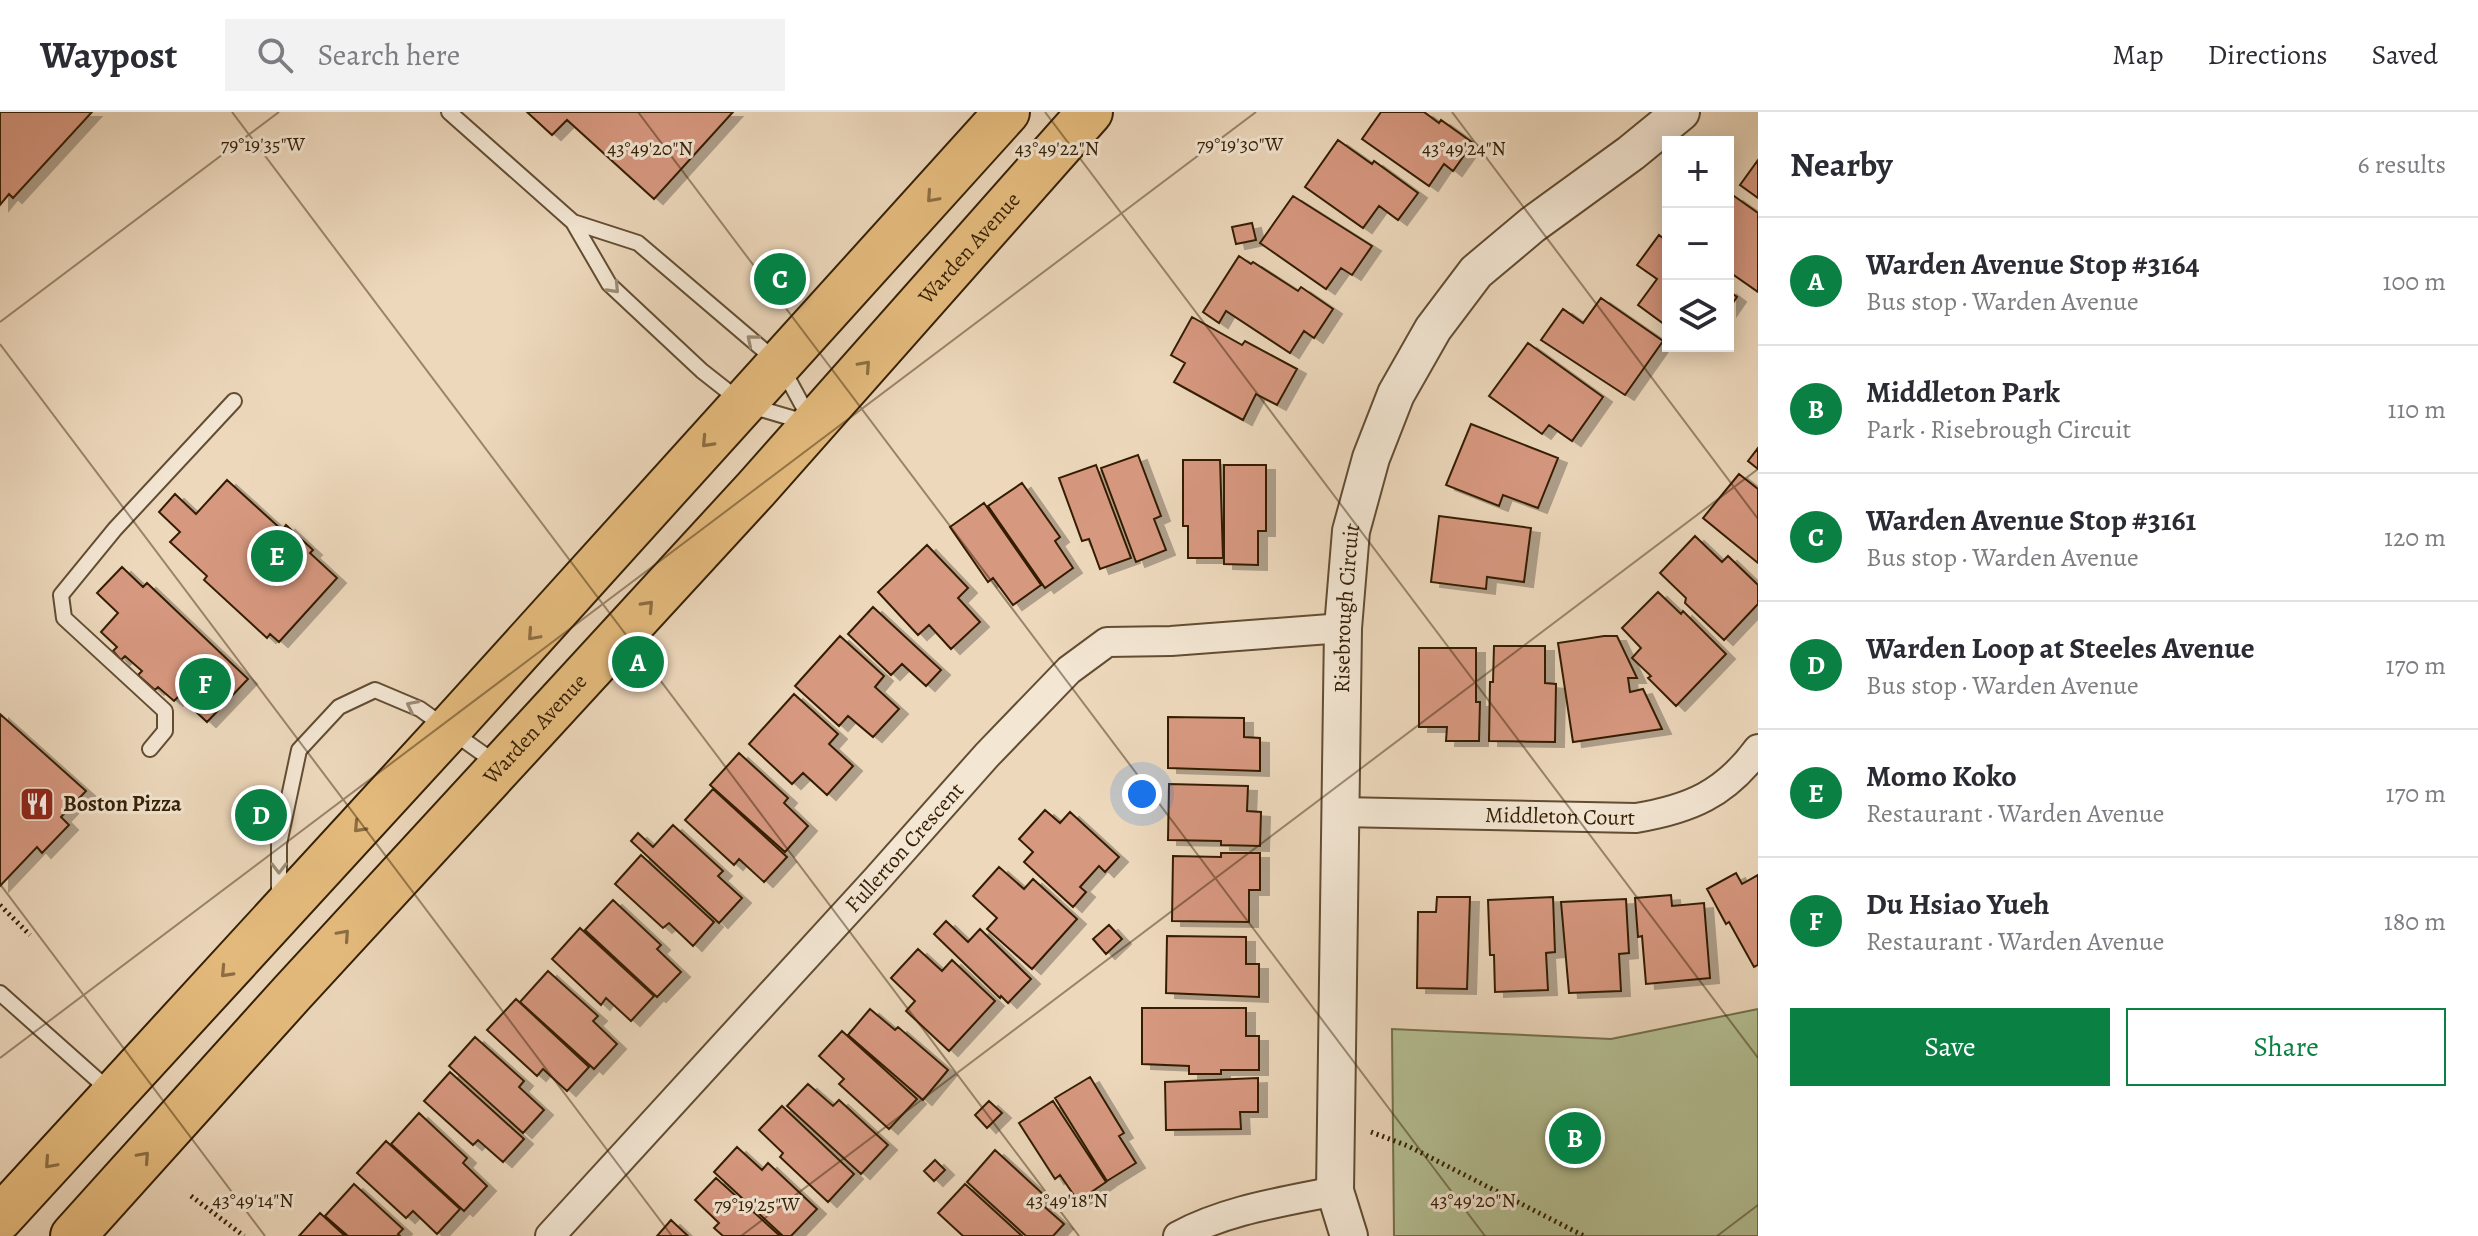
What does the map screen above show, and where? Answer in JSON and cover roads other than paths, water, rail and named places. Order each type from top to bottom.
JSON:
[{"type":"main road","name":"Warden Avenue","points":[[73,1236],[813,425],[1090,112]]},
{"type":"main road","points":[[0,1218],[448,730],[706,442],[744,404],[991,126]]},
{"type":"street","name":"Risebrough Circuit","points":[[1349,1236],[1335,1191],[1343,628],[1351,531],[1371,458],[1396,394],[1433,329],[1476,272],[1532,225],[1631,153],[1681,112]]},
{"type":"street","name":"Fullerton Crescent","points":[[550,1236],[987,755],[1069,670],[1107,642],[1171,641],[1343,628]]},
{"type":"street","name":"Middleton Court","points":[[1340,812],[1636,818],[1671,812],[1724,787],[1758,749]]},
{"type":"street","points":[[1178,1236],[1198,1226],[1261,1206],[1335,1191]]},
{"type":"lane","points":[[449,112],[573,222],[609,284],[702,371],[744,404],[813,425]]},
{"type":"lane","points":[[573,222],[638,243],[780,364],[813,425]]},
{"type":"lane","points":[[150,749],[165,731],[165,711],[64,618],[61,595],[115,529],[234,401]]},
{"type":"lane","points":[[279,914],[279,844],[299,750],[339,707],[375,690],[420,709],[500,765]]},
{"type":"lane","points":[[0,993],[114,1094]]},
{"type":"place","name":"Warden Avenue Stop #3161","points":[[780,279]]},
{"type":"place","name":"Momo Koko","points":[[277,556]]},
{"type":"place","name":"Warden Avenue Stop #3164","points":[[638,662]]},
{"type":"place","name":"Du Hsiao Yueh","points":[[205,684]]},
{"type":"place","name":"Boston Pizza","points":[[37,804]]},
{"type":"place","name":"Warden Loop at Steeles Avenue","points":[[261,815]]},
{"type":"place","name":"Middleton Park","points":[[1575,1138]]}]
